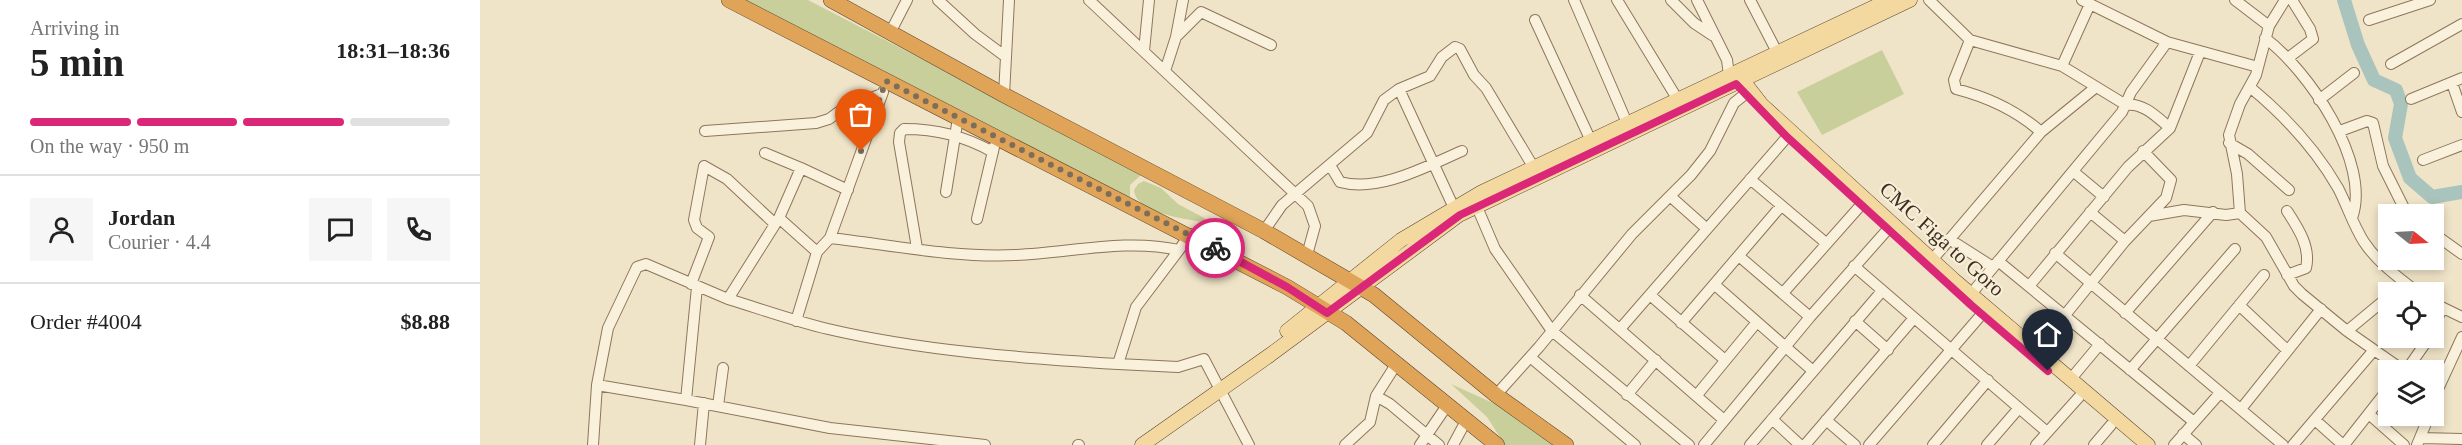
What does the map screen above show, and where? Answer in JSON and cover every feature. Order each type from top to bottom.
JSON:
[{"type":"highway","points":[[729,0],[884,88],[958,118],[994,145],[1190,234],[1287,287],[1346,324],[1398,363],[1497,445]]},
{"type":"highway","points":[[831,0],[1004,95],[1264,231],[1355,284],[1436,344],[1496,395],[1566,445]]},
{"type":"main road","points":[[1142,445],[1323,310],[1408,236],[1454,208],[1482,192],[1678,100],[1738,80],[1777,52],[1889,0]]},
{"type":"main road","points":[[1355,284],[1445,225],[1477,207],[1738,80],[1910,0]]},
{"type":"main road","points":[[1738,80],[1787,137],[1861,205],[1888,229],[1903,238],[1982,314],[2111,425],[2131,437]]},
{"type":"main road","name":"CMC Figa to Goro","points":[[1738,80],[1903,238],[1932,260],[2070,380],[2131,437],[2148,445]]},
{"type":"main road","points":[[1130,445],[1220,386]]},
{"type":"street","points":[[891,31],[907,0]]},
{"type":"street","points":[[938,0],[975,34],[1006,57]]},
{"type":"street","points":[[1004,95],[1009,0]]},
{"type":"street","points":[[1089,0],[1296,192],[1308,206],[1315,226],[1307,255]]},
{"type":"street","points":[[1143,51],[1149,0]]},
{"type":"street","points":[[1165,71],[1176,37],[1183,0]]},
{"type":"street","points":[[1574,0],[1627,123]]},
{"type":"street","points":[[1617,0],[1678,100]]},
{"type":"street","points":[[1671,0],[1694,23],[1714,36]]},
{"type":"street","points":[[1496,395],[1632,234],[1710,151],[1726,123],[1738,80],[1697,0]]},
{"type":"street","points":[[1750,0],[1777,52]]},
{"type":"street","points":[[1929,0],[1970,40],[2062,66],[2126,105],[2133,104],[2144,108],[2170,128]]},
{"type":"street","points":[[2235,0],[2269,26]]},
{"type":"street","points":[[2285,0],[2269,26],[2251,88],[2232,125],[2229,143],[2237,174],[2240,213],[2266,237],[2287,274],[2302,294],[2347,331],[2388,360]]},
{"type":"street","points":[[2288,58],[2313,39],[2310,29],[2292,0]]},
{"type":"street","points":[[2369,20],[2430,0]]},
{"type":"street","points":[[2062,66],[2086,2],[2167,42],[2258,67]]},
{"type":"street","points":[[1176,37],[1202,12],[1271,45]]},
{"type":"street","points":[[1535,20],[1591,141]]},
{"type":"street","points":[[2391,64],[2462,24]]},
{"type":"street","points":[[2265,38],[2288,58],[2340,131],[2356,187],[2357,198],[2352,218]]},
{"type":"street","points":[[1970,40],[1954,80],[1956,89],[1994,101],[2041,132]]},
{"type":"street","points":[[1971,294],[2074,172],[2126,105],[2131,92],[2167,42]]},
{"type":"street","points":[[1264,231],[1282,205],[1367,133],[1384,100],[1399,89],[1430,76],[1449,51],[1455,47],[1460,49],[1474,75],[1486,87],[1534,168]]},
{"type":"street","points":[[2030,285],[2143,151],[2170,128],[2200,52]]},
{"type":"street","points":[[2319,100],[2354,73]]},
{"type":"street","points":[[2410,99],[2457,81],[2462,112]]},
{"type":"street","points":[[1932,260],[2041,132],[2096,87]]},
{"type":"street","points":[[705,131],[816,123],[884,88]]},
{"type":"street","points":[[796,321],[817,252],[830,238],[884,88]]},
{"type":"street","points":[[2251,88],[2278,110],[2305,139],[2338,189],[2363,241],[2372,253],[2404,282]]},
{"type":"street","points":[[1399,89],[1454,208]]},
{"type":"street","points":[[945,192],[953,135],[958,118]]},
{"type":"street","points":[[2340,131],[2367,121],[2373,123],[2383,166],[2402,204]]},
{"type":"street","points":[[917,248],[899,142],[900,133],[904,129],[928,129],[994,145],[976,219]]},
{"type":"street","points":[[1620,329],[1787,137]]},
{"type":"street","points":[[2229,143],[2248,154],[2289,190]]},
{"type":"street","points":[[2423,160],[2462,144]]},
{"type":"street","points":[[1330,165],[1340,182],[1364,184],[1381,181],[1434,163],[1461,151]]},
{"type":"street","points":[[2065,315],[2125,241],[2166,198],[2171,180],[2143,151]]},
{"type":"street","points":[[765,153],[848,190]]},
{"type":"street","points":[[686,400],[694,286],[709,237],[697,228],[694,220],[704,166],[727,179],[817,252]]},
{"type":"street","points":[[728,299],[777,221],[801,168]]},
{"type":"street","points":[[2074,172],[2103,196]]},
{"type":"street","points":[[1750,179],[1826,243]]},
{"type":"street","points":[[1670,196],[1707,229]]},
{"type":"street","points":[[1783,293],[1861,205]]},
{"type":"street","points":[[1681,323],[1740,257],[1781,206]]},
{"type":"street","points":[[1477,207],[1495,249],[1552,331],[1689,445]]},
{"type":"street","points":[[2146,217],[2184,210],[2226,215],[2240,213]]},
{"type":"street","points":[[2287,211],[2300,231],[2308,260],[2306,268],[2287,274]]},
{"type":"street","points":[[2090,212],[2125,241]]},
{"type":"street","points":[[2125,313],[2212,212]]},
{"type":"street","points":[[1704,445],[1810,316],[1888,229]]},
{"type":"street","points":[[1118,364],[1136,307],[1190,234]]},
{"type":"street","points":[[830,238],[971,256],[1017,255],[1124,246],[1162,246],[1179,250]]},
{"type":"street","points":[[1949,239],[2030,285],[2194,422]]},
{"type":"street","points":[[2444,241],[2462,254]]},
{"type":"street","points":[[2130,370],[2235,249]]},
{"type":"street","points":[[2055,253],[2283,445]]},
{"type":"street","points":[[1740,257],[1810,316]]},
{"type":"street","points":[[594,445],[597,385],[605,337],[637,267],[646,264],[728,299],[796,321],[925,346],[1118,364],[1178,367],[1204,359],[1250,445]]},
{"type":"street","points":[[1854,266],[2047,432]]},
{"type":"street","points":[[2189,366],[2265,275]]},
{"type":"street","points":[[1715,285],[1813,371]]},
{"type":"street","points":[[1750,445],[1882,291]]},
{"type":"street","points":[[1650,295],[1725,360]]},
{"type":"street","points":[[1580,296],[1724,420]]},
{"type":"street","points":[[2239,305],[2286,349]]},
{"type":"street","points":[[2347,331],[2378,305]]},
{"type":"street","points":[[2241,409],[2286,349],[2321,309]]},
{"type":"street","points":[[2444,309],[2462,317]]},
{"type":"street","points":[[1872,444],[1982,314]]},
{"type":"street","points":[[1805,445],[1914,318]]},
{"type":"street","points":[[1855,321],[1888,350]]},
{"type":"street","points":[[1697,395],[1757,322]]},
{"type":"street","points":[[2444,376],[2462,337]]},
{"type":"street","points":[[2070,380],[2100,344]]},
{"type":"street","points":[[2293,445],[2374,350]]},
{"type":"street","points":[[1530,357],[1635,445]]},
{"type":"street","points":[[1627,395],[1656,360]]},
{"type":"street","points":[[1345,445],[1370,422],[1376,396],[1398,363]]},
{"type":"street","points":[[718,406],[723,368]]},
{"type":"street","points":[[1933,445],[1988,380]]},
{"type":"street","points":[[597,385],[830,428],[985,445]]},
{"type":"street","points":[[2174,445],[2220,393]]},
{"type":"street","points":[[1376,396],[1390,404],[1423,441],[1439,445]]},
{"type":"street","points":[[2036,445],[2079,397]]},
{"type":"street","points":[[700,445],[704,403]]},
{"type":"street","points":[[2315,420],[2344,445],[2378,403]]},
{"type":"street","points":[[1423,441],[1448,404]]},
{"type":"street","points":[[1987,445],[2019,408]]},
{"type":"street","points":[[2370,415],[2404,445]]},
{"type":"street","points":[[1453,445],[1467,419]]},
{"type":"street","points":[[1772,419],[1800,445]]},
{"type":"street","points":[[1826,420],[1855,445]]},
{"type":"street","points":[[2094,445],[2111,425]]},
{"type":"street","points":[[2425,426],[2419,441],[2462,440]]},
{"type":"street","points":[[2183,434],[2196,445]]},
{"type":"street","points":[[1670,445],[1678,436]]},
{"type":"green space","points":[[745,0],[808,0],[1140,172],[1141,175],[1130,185],[1130,199]]},
{"type":"green space","points":[[1882,50],[1904,94],[1822,135],[1797,92]]},
{"type":"green space","points":[[1144,181],[1161,188],[1178,204],[1208,220],[1207,223],[1164,214],[1144,205],[1137,198],[1134,190]]},
{"type":"green space","points":[[1451,384],[1502,407],[1556,445],[1505,445],[1487,417]]},
{"type":"waterway","points":[[2344,0],[2358,45],[2374,80],[2396,90],[2401,104],[2395,138],[2410,178],[2432,197],[2462,192]]},
{"type":"way so far","points":[[861,151],[886,81],[1215,248]]},
{"type":"route","points":[[1215,248],[1287,287],[1327,313],[1431,234],[1460,215],[1736,84],[1759,111],[1900,241],[2048,371]]}]
